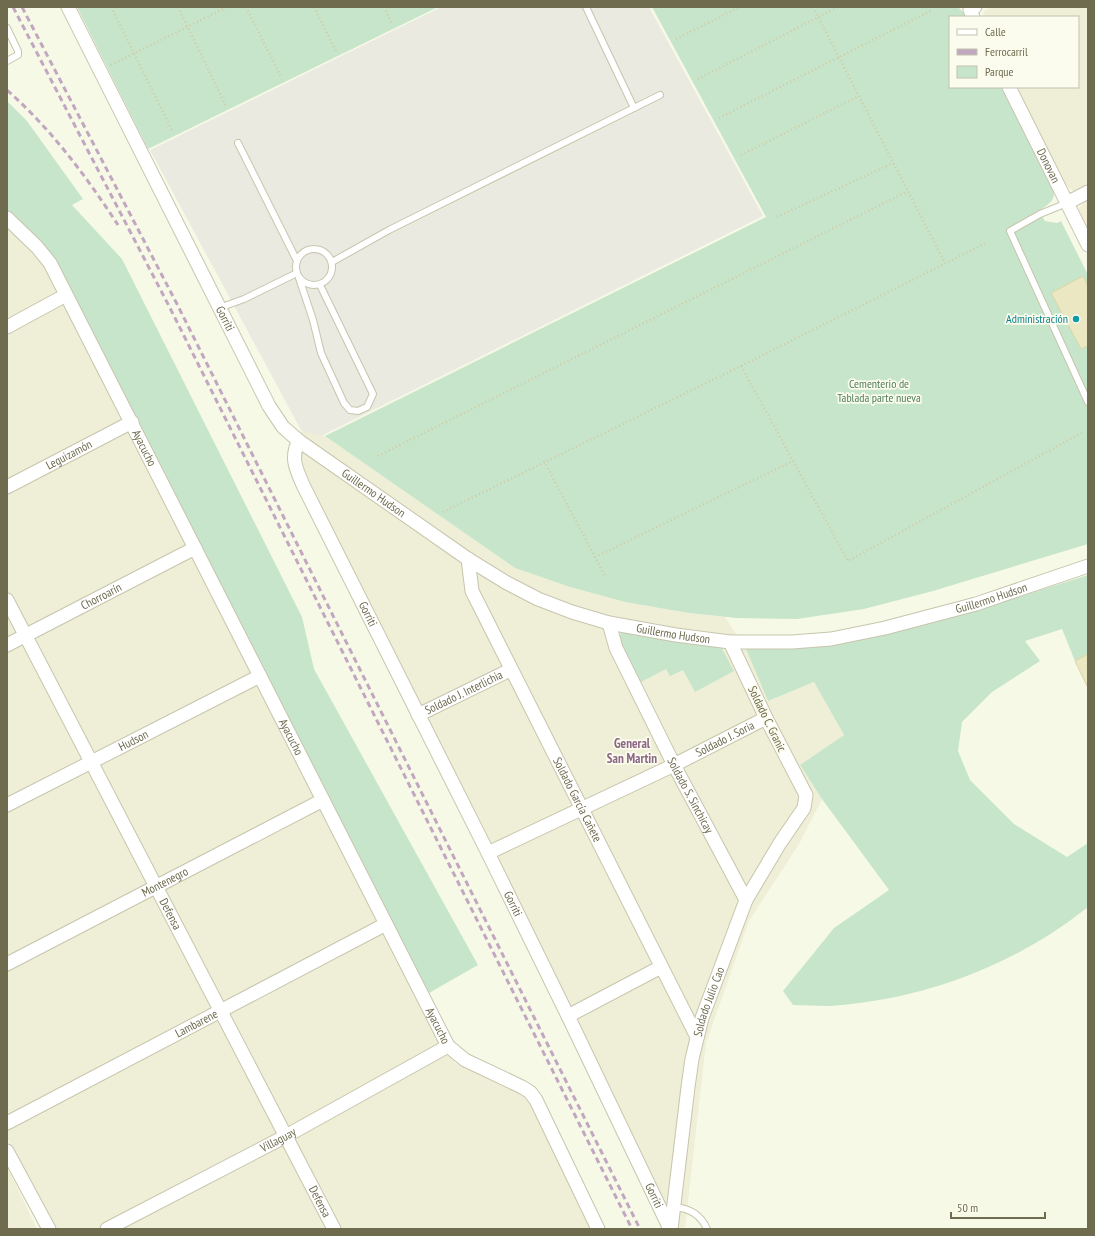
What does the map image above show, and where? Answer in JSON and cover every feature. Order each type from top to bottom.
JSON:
[{"type":"street","name":"Gorriti","points":[[68,7],[269,406],[283,427],[299,441],[294,450],[295,464],[302,485],[488,853],[671,1229]]},
{"type":"street","name":"Donovan","points":[[1009,88],[1088,245]]},
{"type":"street","points":[[1067,203],[1088,192]]},
{"type":"street","name":"Ayacucho","points":[[7,218],[37,247],[50,263],[448,1046],[466,1060],[522,1086],[530,1092],[536,1100],[598,1229]]},
{"type":"street","points":[[7,327],[66,295]]},
{"type":"street","name":"Leguizamón","points":[[7,487],[132,422]]},
{"type":"street","name":"Guillermo Hudson","points":[[299,441],[468,559],[507,583],[538,599],[572,612],[609,623],[676,635],[730,642],[792,642],[823,639],[885,628],[976,604],[1088,566]]},
{"type":"street","name":"Chorroarín","points":[[7,645],[196,548]]},
{"type":"street","name":"Soldado García Cañete","points":[[468,559],[472,591],[510,670],[697,1038]]},
{"type":"street","name":"Defensa","points":[[7,600],[221,1009],[334,1229]]},
{"type":"street","name":"Soldado S. Sinchicay","points":[[609,623],[616,648],[674,765],[746,900]]},
{"type":"street","name":"Soldado C. Granic","points":[[730,642],[766,718],[806,795]]},
{"type":"street","name":"Soldado J. Interlichia","points":[[418,715],[510,670]]},
{"type":"street","name":"Hudson","points":[[7,805],[260,676]]},
{"type":"street","name":"Soldado J. Soria","points":[[488,853],[674,765],[766,718]]},
{"type":"street","name":"Soldado Julio Cao","points":[[671,1229],[688,1087],[697,1038],[711,992],[746,900],[776,849],[804,808],[806,795]]},
{"type":"street","name":"Montenegro","points":[[7,964],[323,800]]},
{"type":"street","name":"Lambarene","points":[[7,1123],[221,1009],[386,924]]},
{"type":"street","points":[[568,1016],[661,966]]},
{"type":"street","name":"Villaguay","points":[[107,1229],[286,1136],[448,1046]]},
{"type":"street","points":[[7,1152],[49,1229]]},
{"type":"lane","points":[[586,7],[634,108]]},
{"type":"lane","points":[[7,28],[18,51],[18,55],[7,61]]},
{"type":"lane","points":[[332,262],[382,233],[660,95]]},
{"type":"lane","points":[[238,143],[297,261],[298,275],[313,320],[321,353],[344,403],[350,410],[358,411],[368,407],[373,394],[320,285]]},
{"type":"lane","points":[[1067,203],[1040,214],[1010,231],[1088,402]]},
{"type":"lane","points":[[297,261],[304,252],[315,249],[325,253],[332,262],[332,274],[320,285],[308,285],[298,275]]},
{"type":"lane","points":[[219,308],[244,299],[298,275]]},
{"type":"lane","points":[[674,1207],[681,1207],[694,1212],[703,1220],[707,1229]]},
{"type":"path","points":[[111,7],[172,130]]},
{"type":"path","points":[[178,7],[226,106]]},
{"type":"path","points":[[110,65],[226,7]]},
{"type":"path","points":[[246,7],[282,79]]},
{"type":"path","points":[[314,7],[336,51]]},
{"type":"path","points":[[384,7],[392,24]]},
{"type":"path","points":[[676,39],[740,7]]},
{"type":"path","points":[[813,7],[945,263]]},
{"type":"path","points":[[698,79],[838,7]]},
{"type":"path","points":[[719,118],[932,10]]},
{"type":"path","points":[[741,155],[859,96]]},
{"type":"path","points":[[776,217],[893,163]]},
{"type":"path","points":[[378,456],[908,191]]},
{"type":"path","points":[[443,512],[544,461],[741,366],[988,242]]},
{"type":"path","points":[[741,366],[848,562],[1083,432]]},
{"type":"path","points":[[544,461],[605,576]]},
{"type":"path","points":[[595,557],[793,461]]},
{"type":"shaded area","points":[[441,7],[649,7],[763,216],[321,436],[301,430],[150,150]]},
{"type":"shaded area","points":[[991,7],[1088,7],[1088,188],[1074,192],[1063,183],[1016,88],[1079,88],[1079,16],[983,16],[984,11]]},
{"type":"shaded area","points":[[1088,199],[1088,230],[1079,213],[1079,208]]},
{"type":"shaded area","points":[[7,226],[46,263],[437,1035],[455,1063],[527,1095],[593,1229],[55,1229],[7,1137]]},
{"type":"shaded area","points":[[301,430],[325,436],[515,568],[570,587],[625,602],[689,613],[725,617],[746,649],[768,701],[814,682],[844,735],[800,765],[822,799],[799,844],[749,921],[706,1043],[685,1227],[670,1229],[303,485],[299,441]]},
{"type":"shaded area","points":[[7,1167],[37,1229],[7,1229]]},
{"type":"green space","points":[[77,7],[438,7],[148,149]]},
{"type":"green space","name":"Cementerio de Tablada parte nueva","points":[[652,7],[958,7],[967,16],[949,16],[949,88],[1004,88],[1053,187],[1053,199],[1039,211],[1045,221],[1057,223],[1061,221],[1088,275],[1088,544],[933,591],[864,609],[797,619],[737,618],[689,613],[625,602],[570,587],[515,568],[325,436],[766,217]]},
{"type":"green space","points":[[7,101],[27,121],[83,199],[72,205],[122,259],[302,617],[314,669],[478,965],[429,993],[53,263],[7,214]]},
{"type":"green space","points":[[1088,575],[1088,654],[1075,661],[1062,629],[1025,641],[1040,661],[992,692],[962,722],[958,751],[970,780],[1014,824],[1067,857],[1088,843],[1088,907],[1033,945],[1003,961],[940,985],[875,1001],[836,1006],[793,1005],[783,991],[834,928],[889,890],[822,799],[800,765],[844,735],[814,682],[768,701],[746,649],[844,642],[965,614]]},
{"type":"green space","points":[[623,631],[720,645],[734,671],[695,692],[683,670],[670,676],[666,669],[641,682],[619,641],[619,637]]},
{"type":"building","name":"Administración","points":[[1083,276],[1088,286],[1088,346],[1081,349],[1051,293]]},
{"type":"building","points":[[1088,654],[1088,688],[1075,661]]},
{"type":"railway","points":[[13,7],[170,308],[632,1229]]},
{"type":"railway","points":[[22,7],[177,304],[640,1229]]},
{"type":"railway","points":[[7,90],[23,105],[67,154],[118,225]]},
{"type":"place","name":"Administración","points":[[1076,319]]},
{"type":"district","name":"General San Martin","points":[[632,750]]}]
